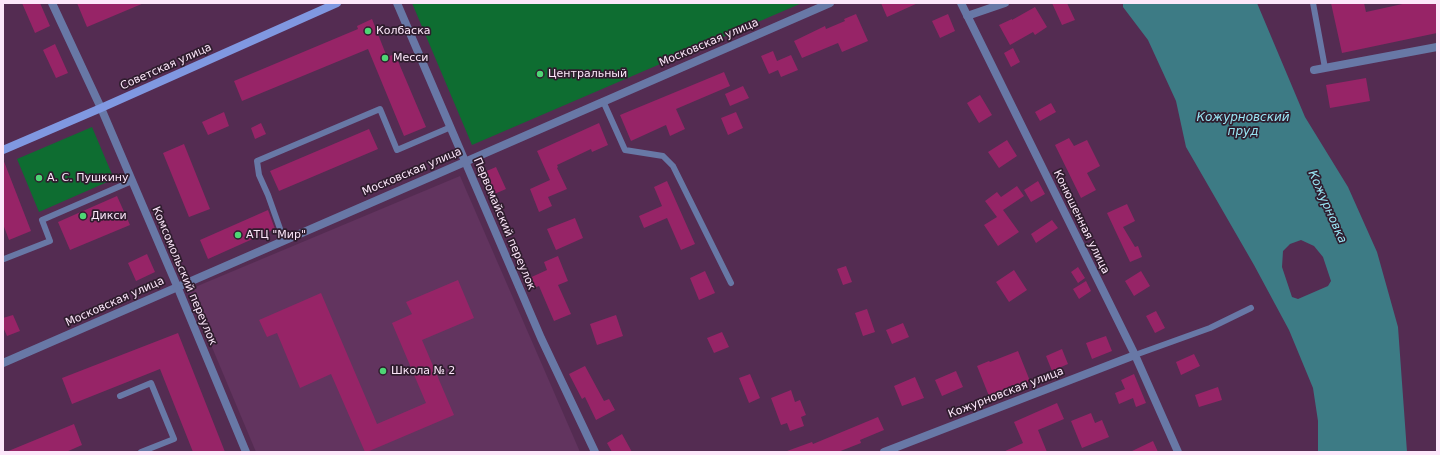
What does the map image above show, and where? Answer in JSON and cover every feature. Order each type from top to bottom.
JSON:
[{"type":"main road","name":"Советская улица","points":[[3,150],[337,3]]},
{"type":"street","name":"Комсомольский переулок","points":[[52,3],[101,108],[246,452]]},
{"type":"street","name":"Первомайский переулок","points":[[397,3],[541,338],[595,452]]},
{"type":"street","name":"Московская улица","points":[[3,363],[830,3]]},
{"type":"street","name":"Конюшенная улица","points":[[961,3],[1135,355],[1178,452]]},
{"type":"street","points":[[967,16],[1005,3]]},
{"type":"street","points":[[1314,70],[1437,47]]},
{"type":"street","name":"Кожурновская улица","points":[[884,452],[1135,355]]},
{"type":"lane","points":[[1313,3],[1325,68]]},
{"type":"lane","points":[[603,101],[625,150],[663,156],[673,166],[731,282]]},
{"type":"lane","points":[[284,240],[260,175],[257,161],[380,109],[397,150],[451,126]]},
{"type":"lane","points":[[4,259],[50,240],[42,220],[132,181]]},
{"type":"lane","points":[[1135,355],[1210,328],[1251,308]]},
{"type":"lane","points":[[120,396],[151,383],[174,439],[141,452]]},
{"type":"shaded area","name":"Школа № 2","points":[[460,176],[580,452],[256,452],[188,290]]},
{"type":"green space","name":"Центральный","points":[[412,3],[802,3],[472,145]]},
{"type":"green space","points":[[92,127],[114,179],[39,212],[17,159]]},
{"type":"water","name":"Кожурновский пруд","points":[[1123,3],[1257,3],[1305,117],[1348,187],[1377,252],[1398,327],[1407,452],[1318,452],[1318,421],[1313,388],[1289,330],[1254,265],[1186,147],[1176,101],[1148,40],[1123,7]],"holes":[[[1301,240],[1314,246],[1323,257],[1331,281],[1328,286],[1298,299],[1292,297],[1282,267],[1283,251],[1290,244]]]},
{"type":"building","points":[[22,3],[40,3],[50,26],[35,33]]},
{"type":"building","points":[[77,3],[144,3],[87,27]]},
{"type":"building","points":[[881,3],[918,3],[887,17]]},
{"type":"building","points":[[1052,3],[1067,3],[1075,20],[1062,25]]},
{"type":"building","points":[[1331,3],[1364,3],[1366,12],[1407,3],[1437,3],[1437,33],[1342,53]]},
{"type":"building","points":[[1035,7],[1047,27],[1035,35],[1033,32],[1010,45],[999,25],[1012,20]]},
{"type":"building","points":[[856,14],[868,41],[842,52],[838,43],[802,58],[794,41],[825,26],[826,29],[845,21],[844,19]]},
{"type":"building","points":[[948,14],[955,31],[940,38],[932,21]]},
{"type":"building","points":[[372,19],[387,57],[395,54],[426,127],[404,136],[368,49],[242,101],[234,81],[358,29],[357,26]]},
{"type":"building","points":[[55,44],[68,73],[56,78],[43,50]]},
{"type":"building","points":[[1013,48],[1020,62],[1011,67],[1004,53]]},
{"type":"building","points":[[773,51],[777,61],[791,55],[798,70],[781,77],[778,70],[769,74],[761,56]]},
{"type":"building","points":[[724,72],[730,86],[676,109],[685,129],[670,136],[666,125],[631,141],[620,115]]},
{"type":"building","points":[[1366,78],[1370,101],[1330,108],[1326,85]]},
{"type":"building","points":[[743,86],[749,98],[730,106],[725,94]]},
{"type":"building","points":[[980,95],[992,115],[979,123],[967,103]]},
{"type":"building","points":[[1051,103],[1056,112],[1040,121],[1035,112]]},
{"type":"building","points":[[224,112],[229,126],[208,135],[202,122]]},
{"type":"building","points":[[736,112],[743,128],[728,135],[721,118]]},
{"type":"building","points":[[261,123],[266,134],[255,139],[251,128]]},
{"type":"building","points":[[599,123],[608,145],[592,152],[591,149],[557,165],[567,189],[548,197],[552,206],[539,212],[530,189],[550,180],[537,151]]},
{"type":"building","points":[[369,129],[378,149],[279,191],[270,171]]},
{"type":"building","points":[[1069,138],[1074,146],[1087,140],[1100,166],[1087,173],[1096,190],[1081,198],[1055,145]]},
{"type":"building","points":[[1007,140],[1017,156],[999,168],[988,152]]},
{"type":"building","points":[[184,144],[210,209],[189,217],[163,153]]},
{"type":"building","points":[[3,159],[31,231],[9,240],[3,224]]},
{"type":"building","points":[[496,167],[506,189],[492,195],[482,173]]},
{"type":"building","points":[[667,181],[695,244],[681,250],[667,218],[644,228],[639,216],[662,206],[654,187]]},
{"type":"building","points":[[1038,181],[1045,194],[1031,202],[1024,190]]},
{"type":"building","points":[[1017,186],[1024,196],[1003,210],[1019,232],[998,246],[984,225],[997,217],[985,201],[997,192],[1001,197]]},
{"type":"building","points":[[117,196],[130,225],[70,250],[58,222]]},
{"type":"building","points":[[1127,204],[1135,221],[1123,227],[1135,247],[1138,246],[1142,257],[1130,262],[1107,213]]},
{"type":"building","name":"АТЦ \"Мир\"","points":[[268,210],[275,229],[208,259],[200,240]]},
{"type":"building","points":[[575,218],[583,238],[556,250],[547,229]]},
{"type":"building","points":[[1052,220],[1058,228],[1036,243],[1031,234]]},
{"type":"building","points":[[147,254],[155,272],[136,281],[128,263]]},
{"type":"building","points":[[558,256],[568,281],[558,285],[571,314],[554,321],[539,286],[529,290],[525,280],[547,270],[544,262]]},
{"type":"building","points":[[846,266],[852,282],[843,285],[837,269]]},
{"type":"building","points":[[1078,267],[1085,278],[1078,283],[1071,272]]},
{"type":"building","points":[[1014,270],[1027,290],[1009,302],[996,282]]},
{"type":"building","points":[[705,271],[715,293],[699,300],[690,278]]},
{"type":"building","points":[[1141,271],[1150,286],[1134,296],[1125,281]]},
{"type":"building","points":[[458,280],[474,318],[422,340],[454,415],[367,452],[365,452],[331,374],[300,388],[277,333],[267,337],[259,320],[321,293],[377,424],[426,403],[392,323],[412,314],[406,302]]},
{"type":"building","points":[[1086,281],[1091,291],[1079,299],[1073,289]]},
{"type":"building","points":[[867,309],[875,332],[863,336],[855,313]]},
{"type":"building","points":[[1156,311],[1165,328],[1155,333],[1146,316]]},
{"type":"building","points":[[13,315],[20,331],[7,336],[3,327],[3,318]]},
{"type":"building","points":[[616,315],[623,336],[597,345],[590,324]]},
{"type":"building","points":[[903,323],[909,337],[892,344],[886,330]]},
{"type":"building","points":[[722,332],[729,347],[714,353],[707,338]]},
{"type":"building","points":[[178,333],[225,452],[193,452],[160,369],[72,404],[62,378]]},
{"type":"building","points":[[1106,336],[1112,351],[1092,359],[1086,343]]},
{"type":"building","points":[[1062,349],[1068,364],[1052,371],[1046,356]]},
{"type":"building","points":[[1018,351],[1030,381],[989,396],[977,366]]},
{"type":"building","points":[[1194,354],[1200,366],[1181,375],[1176,362]]},
{"type":"building","points":[[585,366],[604,401],[609,399],[615,410],[596,420],[585,397],[582,399],[569,374]]},
{"type":"building","points":[[956,371],[963,387],[942,396],[935,380]]},
{"type":"building","points":[[750,374],[760,398],[749,403],[739,378]]},
{"type":"building","points":[[1134,374],[1146,403],[1136,407],[1133,398],[1119,404],[1115,393],[1125,389],[1121,380]]},
{"type":"building","points":[[915,377],[924,398],[902,406],[894,386]]},
{"type":"building","points":[[1218,387],[1222,400],[1199,407],[1195,395]]},
{"type":"building","points":[[791,390],[795,402],[800,400],[806,415],[801,417],[804,426],[790,431],[787,423],[781,425],[771,398]]},
{"type":"building","points":[[1057,403],[1064,419],[1038,430],[1047,452],[1003,452],[1023,443],[1014,422]]},
{"type":"building","points":[[1091,413],[1095,423],[1102,420],[1109,437],[1082,448],[1071,421]]},
{"type":"building","points":[[878,417],[884,430],[860,440],[861,443],[838,452],[787,451],[812,442],[813,444]]},
{"type":"building","points":[[74,424],[82,445],[66,452],[6,452]]},
{"type":"building","points":[[622,434],[632,452],[612,452],[607,443]]},
{"type":"building","points":[[1153,441],[1158,452],[1130,452]]},
{"type":"place","name":"Колбаска","points":[[368,31]]},
{"type":"place","name":"Месси","points":[[385,58]]},
{"type":"place","name":"Центральный","points":[[540,74]]},
{"type":"place","name":"А. С. Пушкину","points":[[39,178]]},
{"type":"place","name":"Дикси","points":[[83,216]]},
{"type":"place","name":"АТЦ \"Мир\"","points":[[238,235]]},
{"type":"place","name":"Школа № 2","points":[[383,371]]},
{"type":"water label","name":"Кожурновка","points":[[1327,207]]}]
